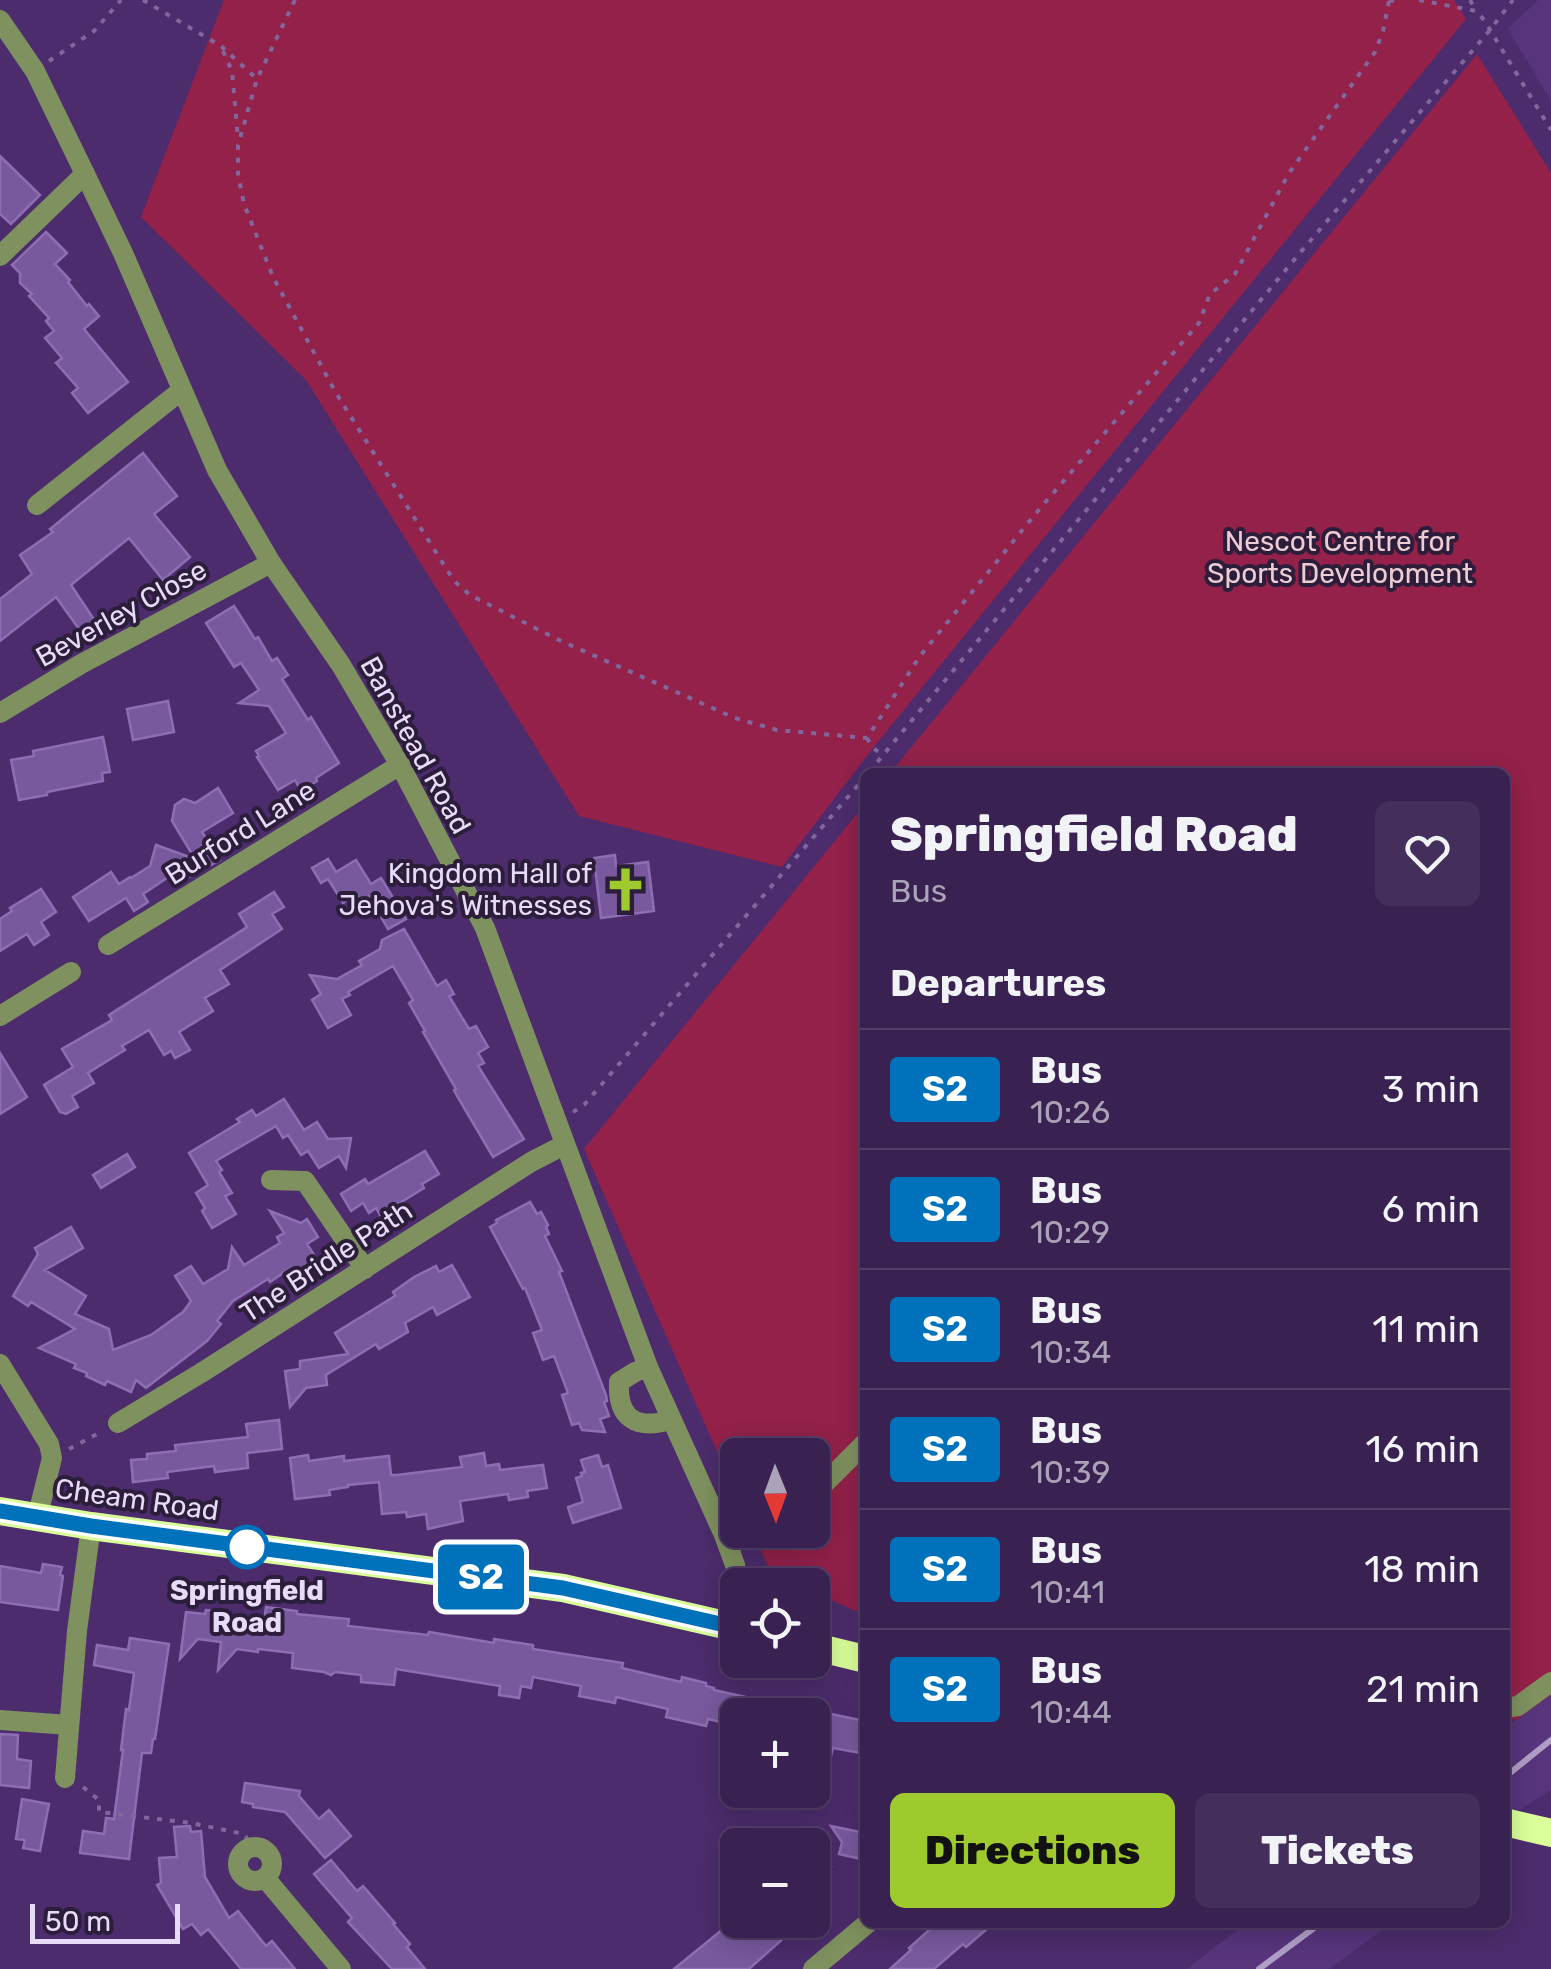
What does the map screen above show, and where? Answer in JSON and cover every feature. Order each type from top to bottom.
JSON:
[{"type":"highway","name":"Cheam Road","points":[[0,1511],[563,1588],[720,1621]]},
{"type":"highway","points":[[830,1650],[860,1658]]},
{"type":"highway","points":[[1510,1823],[1551,1833]]},
{"type":"street","name":"Banstead Road","points":[[0,20],[34,71],[86,174],[218,470],[271,563],[341,666],[400,765],[484,928],[648,1367],[670,1420],[720,1512]]},
{"type":"street","points":[[0,256],[86,174]]},
{"type":"street","points":[[37,505],[182,390]]},
{"type":"street","name":"Beverley Close","points":[[0,713],[81,664],[271,563]]},
{"type":"street","name":"Burford Lane","points":[[108,946],[400,765]]},
{"type":"street","points":[[0,1016],[72,972]]},
{"type":"street","name":"The Bridle Path","points":[[118,1423],[531,1162],[564,1145]]},
{"type":"street","points":[[271,1180],[305,1182],[365,1269]]},
{"type":"street","points":[[0,1365],[50,1444],[52,1458],[37,1518]]},
{"type":"street","points":[[648,1367],[619,1382],[618,1396],[624,1412],[634,1422],[654,1425],[670,1420]]},
{"type":"street","points":[[830,1478],[860,1448]]},
{"type":"street","points":[[65,1778],[77,1631],[91,1526]]},
{"type":"street","points":[[1510,1707],[1518,1706],[1551,1682]]},
{"type":"street","points":[[0,1720],[69,1725]]},
{"type":"street","points":[[252,1846],[268,1852],[273,1860],[266,1879],[341,1969]]},
{"type":"street","points":[[813,1969],[861,1928]]},
{"type":"path","points":[[34,71],[94,31],[120,0]]},
{"type":"path","points":[[143,0],[221,46],[257,79]]},
{"type":"path","points":[[238,144],[257,79],[296,0]]},
{"type":"path","points":[[867,738],[920,656],[1199,323],[1210,294],[1235,274],[1288,173],[1375,52],[1384,31],[1387,1],[1399,0]]},
{"type":"path","points":[[1419,0],[1476,11]]},
{"type":"path","points":[[1470,0],[1551,130]]},
{"type":"path","points":[[873,768],[1513,0]]},
{"type":"path","points":[[221,46],[232,71],[238,174],[244,204],[273,277],[336,393],[460,588],[559,640],[735,718],[777,730],[867,738]]},
{"type":"path","points":[[867,738],[883,756]]},
{"type":"path","points":[[564,1145],[571,1113],[584,1105],[860,783]]},
{"type":"path","points":[[52,1458],[118,1423]]},
{"type":"path","points":[[65,1778],[88,1789],[98,1800],[100,1812],[244,1834],[252,1846]]},
{"type":"shaded area","points":[[1538,0],[1551,0],[1551,101],[1508,29]]},
{"type":"shaded area","points":[[1551,1695],[1551,1790],[1510,1816],[1510,1724]]},
{"type":"shaded area","points":[[1240,1928],[1385,1928],[1329,1969],[1187,1969]]},
{"type":"green space","points":[[224,0],[1454,0],[1466,19],[873,748],[782,867],[579,816],[306,380],[141,217]]},
{"type":"green space","name":"Nescot Centre for Sports Development","points":[[1477,54],[1551,173],[1551,1695],[1515,1721],[1510,1718],[1510,768],[894,768]]},
{"type":"green space","points":[[860,810],[860,1613],[830,1600],[830,1568],[769,1568],[760,1548],[830,1548],[830,1438],[720,1438],[720,1458],[584,1149]]},
{"type":"building","points":[[0,156],[40,195],[11,224],[0,214]]},
{"type":"building","points":[[46,232],[67,253],[55,264],[99,316],[84,329],[128,382],[88,413],[72,393],[78,388],[56,363],[62,358],[45,338],[54,331],[46,321],[49,318],[29,296],[32,294],[20,283],[20,273],[12,265]]},
{"type":"building","points":[[143,453],[177,496],[154,514],[190,557],[163,580],[129,538],[71,585],[103,633],[89,643],[56,597],[0,641],[0,599],[32,574],[20,555],[53,532],[50,529]]},
{"type":"building","points":[[234,606],[272,661],[277,658],[288,675],[282,679],[339,763],[301,791],[295,780],[278,790],[257,757],[256,751],[286,733],[269,706],[239,703],[259,690],[241,663],[234,667],[206,623]]},
{"type":"building","points":[[168,701],[174,732],[133,740],[127,709]]},
{"type":"building","points":[[103,737],[110,772],[102,773],[103,781],[19,800],[11,760],[34,756],[33,751]]},
{"type":"building","points":[[218,788],[233,813],[202,832],[220,860],[187,878],[173,874],[143,894],[148,902],[134,911],[126,898],[89,921],[73,897],[111,872],[119,884],[131,878],[150,866],[156,845],[195,859],[172,821],[175,805],[184,799],[195,803]]},
{"type":"building","name":"Kingdom Hall of Jehova's Witnesses","points":[[615,855],[616,866],[648,862],[654,911],[601,918],[594,858]]},
{"type":"building","points":[[328,859],[336,872],[356,860],[371,884],[381,878],[406,919],[388,929],[369,896],[361,901],[357,894],[343,903],[328,879],[321,883],[312,868]]},
{"type":"building","points":[[41,889],[56,912],[41,922],[49,935],[34,945],[27,934],[0,951],[0,919]]},
{"type":"building","points":[[274,892],[284,907],[272,914],[282,929],[220,970],[229,984],[205,998],[213,1011],[179,1032],[190,1050],[175,1058],[171,1051],[164,1055],[149,1030],[88,1073],[94,1083],[72,1096],[78,1107],[66,1114],[60,1112],[44,1085],[73,1067],[62,1049],[112,1020],[109,1015],[247,927],[239,914]]},
{"type":"building","points":[[404,929],[437,986],[446,980],[454,994],[449,996],[469,1029],[476,1026],[488,1047],[478,1053],[484,1063],[478,1066],[524,1139],[493,1157],[423,1032],[409,1003],[413,1000],[393,966],[348,992],[350,995],[342,999],[351,1015],[328,1028],[312,1000],[321,994],[310,975],[337,979],[362,965],[359,961],[380,949],[382,940]]},
{"type":"building","points":[[0,1053],[27,1097],[0,1114]]},
{"type":"building","points":[[284,1099],[304,1130],[317,1122],[328,1139],[351,1138],[346,1168],[339,1156],[319,1168],[308,1151],[301,1155],[288,1135],[283,1138],[276,1126],[216,1161],[232,1193],[225,1196],[236,1214],[212,1228],[196,1193],[208,1185],[189,1153],[240,1122],[237,1119],[252,1110],[256,1116]]},
{"type":"building","points":[[425,1151],[439,1174],[422,1184],[424,1188],[380,1215],[376,1208],[369,1213],[363,1203],[351,1211],[341,1194],[365,1179],[368,1184]]},
{"type":"building","points":[[127,1154],[135,1167],[101,1188],[93,1175]]},
{"type":"building","points":[[530,1202],[548,1225],[549,1234],[545,1236],[562,1271],[559,1272],[606,1395],[609,1416],[600,1419],[605,1432],[582,1430],[579,1423],[572,1425],[562,1395],[568,1393],[554,1356],[543,1360],[533,1333],[542,1330],[525,1288],[490,1227]]},
{"type":"building","points":[[270,1211],[301,1223],[307,1219],[318,1237],[307,1244],[314,1255],[308,1259],[314,1269],[298,1278],[292,1267],[233,1301],[207,1341],[146,1388],[136,1380],[131,1392],[107,1381],[105,1385],[74,1368],[76,1364],[39,1348],[75,1329],[31,1302],[28,1306],[13,1296],[38,1254],[35,1248],[71,1227],[83,1248],[45,1270],[86,1296],[75,1314],[109,1329],[113,1350],[151,1335],[183,1312],[191,1301],[175,1276],[191,1266],[203,1284],[228,1269],[232,1247],[244,1265],[280,1243],[277,1237],[284,1233]]},
{"type":"building","points":[[452,1265],[470,1297],[437,1315],[433,1307],[405,1323],[408,1332],[379,1349],[376,1344],[326,1375],[327,1385],[306,1388],[290,1407],[285,1371],[300,1369],[300,1361],[348,1354],[335,1333],[395,1296],[393,1292],[414,1277],[436,1266],[439,1272]]},
{"type":"building","points":[[279,1420],[282,1449],[247,1453],[248,1468],[215,1472],[214,1466],[167,1472],[168,1478],[133,1482],[131,1460],[176,1451],[175,1445],[248,1437],[246,1424]]},
{"type":"building","points":[[484,1453],[486,1466],[499,1464],[500,1470],[543,1465],[547,1488],[527,1491],[528,1497],[509,1500],[508,1494],[460,1501],[463,1521],[428,1529],[426,1514],[382,1514],[379,1482],[348,1485],[329,1490],[330,1495],[295,1499],[290,1458],[308,1455],[309,1461],[344,1456],[344,1461],[389,1456],[391,1475],[397,1475],[462,1467],[460,1457]]},
{"type":"building","points":[[598,1455],[602,1467],[608,1465],[621,1508],[573,1523],[568,1507],[583,1502],[576,1478],[585,1472],[581,1460]]},
{"type":"building","points":[[43,1564],[62,1567],[58,1610],[0,1602],[0,1566],[41,1573]]},
{"type":"building","points":[[266,1607],[349,1619],[348,1626],[533,1645],[533,1649],[623,1663],[622,1668],[681,1682],[682,1677],[706,1683],[714,1690],[750,1698],[720,1698],[720,1722],[708,1719],[706,1726],[666,1717],[668,1709],[616,1697],[615,1703],[579,1696],[581,1686],[533,1677],[531,1688],[521,1686],[519,1698],[499,1695],[500,1686],[396,1669],[394,1685],[361,1682],[361,1675],[331,1675],[292,1668],[293,1653],[258,1649],[237,1649],[218,1670],[221,1642],[198,1639],[180,1659],[186,1612],[224,1612],[223,1616],[264,1622]]},
{"type":"building","points":[[130,1638],[169,1644],[155,1739],[151,1753],[142,1753],[129,1859],[80,1853],[83,1831],[104,1834],[106,1818],[114,1819],[126,1709],[129,1710],[134,1673],[94,1665],[97,1645],[128,1650]]},
{"type":"building","points":[[830,1714],[860,1720],[860,1753],[833,1748],[831,1756]]},
{"type":"building","points":[[0,1734],[18,1735],[17,1759],[31,1761],[29,1788],[0,1785]]},
{"type":"building","points":[[245,1783],[300,1791],[299,1796],[319,1819],[329,1810],[351,1836],[325,1858],[285,1812],[242,1802]]},
{"type":"building","points":[[22,1799],[49,1804],[40,1851],[23,1848],[25,1840],[16,1839]]},
{"type":"building","points":[[190,1826],[191,1832],[201,1831],[205,1877],[229,1918],[238,1911],[266,1946],[272,1941],[295,1969],[241,1969],[208,1929],[201,1935],[192,1924],[183,1929],[157,1885],[161,1883],[159,1858],[177,1857],[174,1827]]},
{"type":"building","points":[[831,1826],[860,1832],[860,1859],[839,1854],[842,1842]]},
{"type":"building","points":[[331,1860],[357,1891],[363,1886],[395,1923],[410,1944],[407,1947],[425,1969],[392,1969],[348,1922],[352,1918],[314,1874]]},
{"type":"building","points":[[931,1928],[988,1928],[934,1969],[890,1969]]},
{"type":"building","points":[[720,1931],[720,1938],[784,1938],[749,1969],[674,1969]]},
{"type":"railway","points":[[1510,1773],[1551,1740]]},
{"type":"railway","points":[[1259,1969],[1314,1928]]},
{"type":"bus line","name":"S2","points":[[0,1511],[563,1588],[720,1624]]},
{"type":"place","name":"Kingdom Hall of Jehova's Witnesses","points":[[625,889]]},
{"type":"place","name":"Springfield Road","points":[[247,1547]]}]
